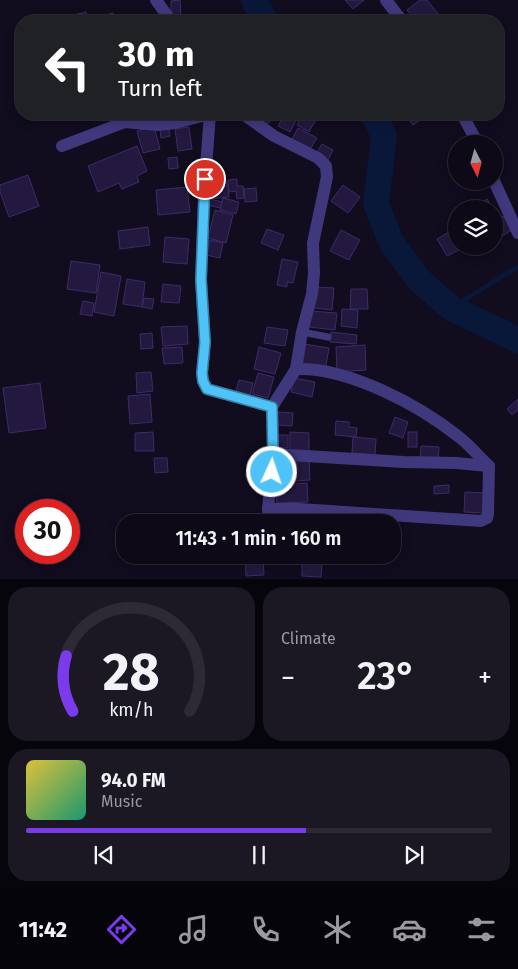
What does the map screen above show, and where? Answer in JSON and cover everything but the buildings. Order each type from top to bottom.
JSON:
[{"type":"street","points":[[156,0],[167,15]]},
{"type":"street","points":[[386,0],[397,15]]},
{"type":"street","points":[[62,146],[125,122],[158,125],[187,120]]},
{"type":"street","points":[[210,120],[204,193],[201,280],[205,342],[203,381],[207,389],[272,407]]},
{"type":"street","points":[[251,120],[274,136],[318,158],[326,166],[327,177],[313,243],[314,273],[312,294],[302,332],[296,369],[272,407],[273,454],[268,514]]},
{"type":"street","points":[[465,120],[473,135]]},
{"type":"street","points":[[498,190],[518,233]]},
{"type":"street","points":[[268,509],[299,508],[482,521],[488,514],[489,466],[460,438],[431,417],[390,394],[329,372],[296,369]]},
{"type":"street","points":[[273,454],[489,466]]},
{"type":"lane","points":[[302,332],[328,337]]},
{"type":"waterway","points":[[254,0],[262,15]]},
{"type":"waterway","points":[[376,120],[384,136],[376,203],[390,240],[418,279],[451,308],[518,340]]},
{"type":"waterway","points":[[451,308],[518,267]]},
{"type":"route","points":[[205,179],[201,280],[205,342],[203,381],[207,389],[272,407],[272,472]]}]
